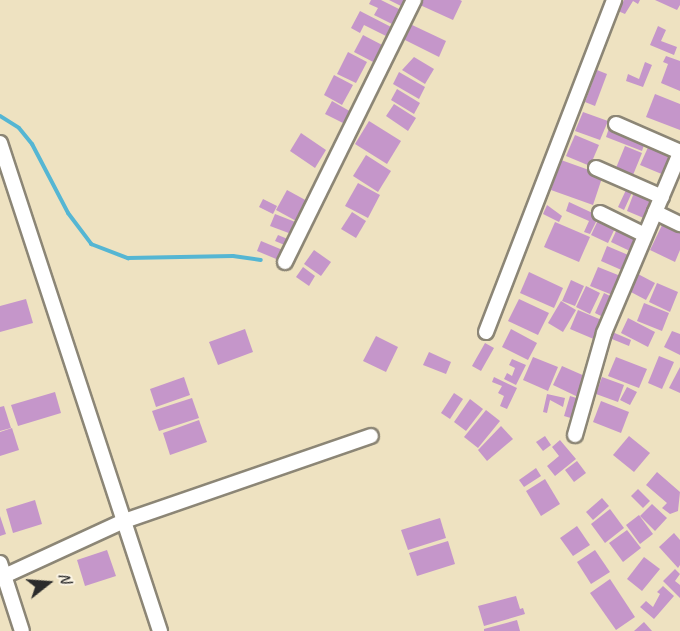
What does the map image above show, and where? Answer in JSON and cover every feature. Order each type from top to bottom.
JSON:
[{"type":"street","points":[[285,262],[414,0]]},
{"type":"street","points":[[486,332],[614,0]]},
{"type":"street","points":[[575,435],[604,333],[662,197],[674,184],[680,153],[616,124]]},
{"type":"street","points":[[0,143],[160,631]]},
{"type":"street","points":[[596,168],[662,197]]},
{"type":"street","points":[[655,212],[680,224]]},
{"type":"street","points":[[600,213],[645,235]]},
{"type":"street","points":[[21,631],[1,572],[124,521],[371,436]]},
{"type":"building","points":[[371,0],[381,0],[403,11],[396,26],[374,15],[378,8],[369,4]]},
{"type":"building","points":[[389,0],[409,0],[405,8]]},
{"type":"building","points":[[422,0],[462,1],[453,20],[420,5]]},
{"type":"building","points":[[624,0],[640,0],[638,4],[633,1],[625,14],[618,11]]},
{"type":"building","points":[[655,0],[680,0],[680,5],[677,10]]},
{"type":"building","points":[[360,11],[395,29],[390,38],[364,25],[360,33],[351,28]]},
{"type":"building","points":[[410,24],[446,41],[439,57],[403,39]]},
{"type":"building","points":[[658,26],[666,30],[661,41],[677,47],[674,55],[650,45]]},
{"type":"building","points":[[363,35],[386,47],[377,64],[354,52]]},
{"type":"building","points":[[348,52],[367,62],[356,83],[337,74]]},
{"type":"building","points":[[666,56],[680,61],[680,91],[661,83],[668,64],[663,62]]},
{"type":"building","points":[[414,57],[434,69],[425,84],[402,70]]},
{"type":"building","points":[[645,62],[652,65],[643,87],[626,81],[628,74],[639,79]]},
{"type":"building","points":[[597,70],[607,74],[595,106],[585,102]]},
{"type":"building","points":[[399,72],[425,87],[419,99],[393,84]]},
{"type":"building","points":[[334,75],[353,85],[342,105],[324,95]]},
{"type":"building","points":[[397,89],[420,103],[414,114],[391,100]]},
{"type":"building","points":[[655,94],[680,104],[680,130],[646,117]]},
{"type":"building","points":[[332,101],[353,113],[347,125],[325,114]]},
{"type":"building","points":[[394,104],[416,118],[408,131],[386,116]]},
{"type":"building","points":[[583,112],[608,121],[600,140],[575,131]]},
{"type":"building","points":[[369,121],[401,141],[387,164],[355,144]]},
{"type":"building","points":[[610,125],[646,139],[642,151],[606,137]]},
{"type":"building","points":[[301,133],[326,150],[315,168],[290,151]]},
{"type":"building","points":[[575,135],[599,145],[590,166],[566,156]]},
{"type":"building","points":[[650,143],[674,153],[664,175],[640,165]]},
{"type":"building","points":[[625,146],[642,153],[633,175],[616,168]]},
{"type":"building","points":[[366,155],[391,171],[378,192],[353,176]]},
{"type":"building","points":[[561,160],[603,175],[593,205],[551,190]]},
{"type":"building","points":[[613,178],[634,188],[624,210],[618,207],[626,190],[611,183]]},
{"type":"building","points":[[358,183],[380,195],[368,218],[345,206]]},
{"type":"building","points":[[287,190],[309,202],[298,222],[276,210]]},
{"type":"building","points":[[635,190],[654,198],[646,219],[627,211]]},
{"type":"building","points":[[263,199],[277,206],[273,214],[259,207]]},
{"type":"building","points":[[569,202],[599,216],[590,234],[584,232],[589,221],[566,211]]},
{"type":"building","points":[[547,205],[562,216],[559,222],[543,214]]},
{"type":"building","points":[[352,212],[366,221],[356,238],[341,229]]},
{"type":"building","points":[[275,214],[298,223],[294,235],[270,226]]},
{"type":"building","points":[[600,216],[617,224],[608,243],[591,235]]},
{"type":"building","points":[[664,221],[680,229],[680,250],[675,262],[650,250]]},
{"type":"building","points":[[555,222],[590,237],[579,262],[544,247]]},
{"type":"building","points":[[617,229],[640,239],[634,253],[611,242]]},
{"type":"building","points":[[278,235],[290,240],[287,246],[275,241]]},
{"type":"building","points":[[261,241],[285,251],[281,261],[257,251]]},
{"type":"building","points":[[607,246],[633,257],[626,272],[601,261]]},
{"type":"building","points":[[314,250],[331,262],[321,276],[304,264]]},
{"type":"building","points":[[303,267],[315,276],[309,286],[296,277]]},
{"type":"building","points":[[598,267],[623,277],[615,296],[590,286]]},
{"type":"building","points":[[529,272],[563,288],[554,308],[520,293]]},
{"type":"building","points":[[638,274],[655,283],[646,300],[629,291]]},
{"type":"building","points":[[571,280],[584,286],[575,306],[562,301]]},
{"type":"building","points":[[657,283],[678,292],[670,312],[649,302]]},
{"type":"building","points":[[586,286],[600,293],[590,314],[576,307]]},
{"type":"building","points":[[604,293],[614,298],[605,318],[595,313]]},
{"type":"building","points":[[26,299],[33,323],[0,332],[0,306]]},
{"type":"building","points":[[519,299],[549,313],[538,335],[508,321]]},
{"type":"building","points":[[561,301],[576,310],[563,332],[548,323]]},
{"type":"building","points":[[644,303],[669,313],[662,331],[637,321]]},
{"type":"building","points":[[578,310],[604,321],[596,340],[570,329]]},
{"type":"building","points":[[628,318],[655,332],[648,347],[621,333]]},
{"type":"building","points":[[245,329],[253,352],[218,365],[209,342]]},
{"type":"building","points":[[511,329],[537,343],[528,360],[502,347]]},
{"type":"building","points":[[610,331],[631,340],[629,346],[607,337]]},
{"type":"building","points":[[672,331],[680,334],[680,355],[664,347]]},
{"type":"building","points":[[376,336],[398,347],[386,372],[363,361]]},
{"type":"building","points":[[485,343],[494,348],[481,371],[472,366]]},
{"type":"building","points":[[429,352],[451,362],[446,374],[423,365]]},
{"type":"building","points":[[659,356],[674,362],[662,389],[648,383]]},
{"type":"building","points":[[533,357],[558,367],[548,391],[523,380]]},
{"type":"building","points":[[616,357],[647,369],[639,388],[608,376]]},
{"type":"building","points":[[512,359],[526,365],[516,385],[504,379],[507,373],[512,376],[515,368],[509,365]]},
{"type":"building","points":[[562,366],[587,377],[578,397],[553,385]]},
{"type":"building","points":[[680,367],[680,393],[669,388]]},
{"type":"building","points":[[184,377],[190,395],[156,407],[150,389]]},
{"type":"building","points":[[494,377],[517,388],[507,409],[500,406],[504,396],[498,393],[502,386],[492,382]]},
{"type":"building","points":[[602,377],[624,385],[618,402],[596,394]]},
{"type":"building","points":[[627,387],[637,392],[630,405],[620,400]]},
{"type":"building","points":[[55,392],[61,413],[18,426],[11,405]]},
{"type":"building","points":[[454,393],[463,399],[450,419],[441,413]]},
{"type":"building","points":[[547,394],[565,398],[563,407],[550,400],[547,413],[543,412]]},
{"type":"building","points":[[570,396],[580,399],[574,419],[564,416]]},
{"type":"building","points":[[192,398],[199,418],[159,431],[152,411]]},
{"type":"building","points":[[470,399],[483,409],[466,431],[454,422]]},
{"type":"building","points":[[601,401],[629,412],[621,433],[593,422]]},
{"type":"building","points":[[4,406],[11,428],[0,431],[0,407]]},
{"type":"building","points":[[486,410],[500,421],[478,448],[464,437]]},
{"type":"building","points":[[199,420],[207,442],[170,455],[163,433]]},
{"type":"building","points":[[501,426],[513,439],[487,461],[478,450]]},
{"type":"building","points":[[12,428],[19,450],[0,456],[0,432]]},
{"type":"building","points":[[545,436],[551,445],[543,451],[536,442]]},
{"type":"building","points":[[629,436],[650,453],[634,472],[613,455]]},
{"type":"building","points":[[560,440],[576,459],[555,476],[547,466],[559,456],[552,447]]},
{"type":"building","points":[[577,461],[586,473],[574,482],[565,470]]},
{"type":"building","points":[[536,468],[541,476],[524,487],[519,480]]},
{"type":"building","points":[[657,472],[680,492],[678,511],[670,514],[662,508],[667,503],[646,485]]},
{"type":"building","points":[[545,479],[560,504],[541,516],[526,491]]},
{"type":"building","points":[[638,489],[650,501],[643,508],[631,496]]},
{"type":"building","points":[[602,498],[609,506],[593,520],[586,512]]},
{"type":"building","points":[[35,500],[42,524],[13,533],[6,509]]},
{"type":"building","points":[[652,504],[667,518],[655,531],[640,516]]},
{"type":"building","points":[[610,509],[624,528],[605,543],[591,524]]},
{"type":"building","points":[[639,515],[653,534],[640,544],[626,525]]},
{"type":"building","points":[[0,516],[6,534],[0,536]]},
{"type":"building","points":[[440,518],[446,538],[408,550],[401,530]]},
{"type":"building","points":[[577,526],[590,545],[573,556],[560,538]]},
{"type":"building","points":[[627,530],[641,548],[623,562],[609,543]]},
{"type":"building","points":[[674,533],[680,540],[678,568],[659,547]]},
{"type":"building","points":[[448,541],[455,564],[417,576],[409,553]]},
{"type":"building","points":[[107,550],[116,576],[85,586],[77,560]]},
{"type":"building","points":[[595,550],[610,572],[591,584],[577,562]]},
{"type":"building","points":[[644,557],[660,569],[642,591],[627,579]]},
{"type":"building","points":[[675,569],[680,574],[675,581],[680,585],[680,598],[663,581]]},
{"type":"building","points":[[610,579],[635,617],[616,630],[590,593]]},
{"type":"building","points":[[663,586],[674,596],[654,619],[640,607],[646,601],[653,607],[660,594],[657,592]]},
{"type":"building","points":[[516,596],[520,609],[523,608],[525,614],[484,626],[478,606]]},
{"type":"building","points":[[517,620],[520,631],[484,631],[484,629]]},
{"type":"building","points":[[644,622],[652,631],[634,631]]},
{"type":"waterway","points":[[0,116],[19,128],[32,144],[68,213],[91,244],[128,258],[233,256],[261,260]]}]
